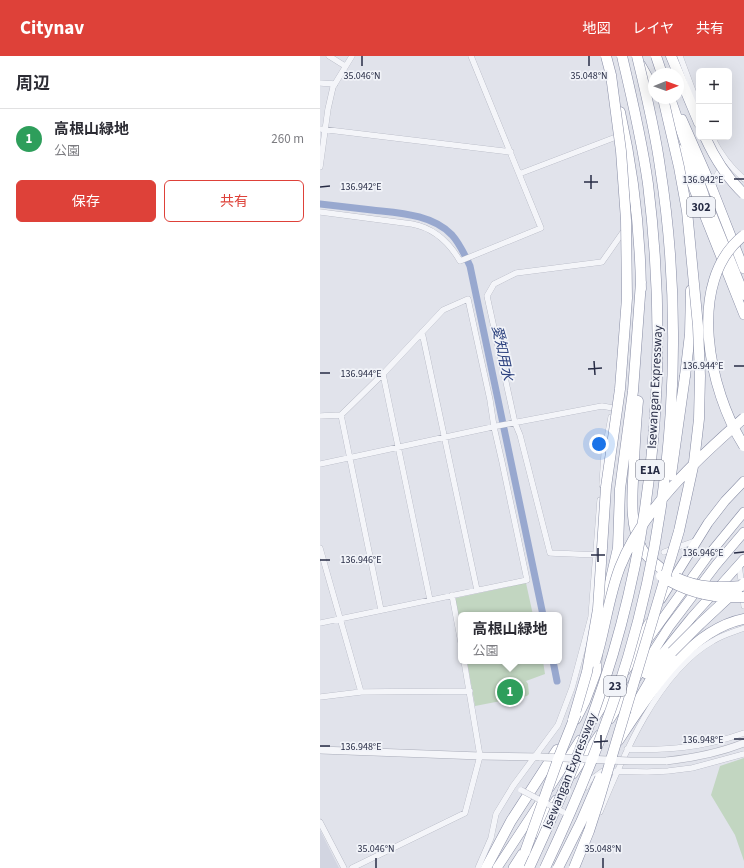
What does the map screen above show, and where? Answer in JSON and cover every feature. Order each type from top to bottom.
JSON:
[{"type":"highway","points":[[607,56],[623,126],[634,194],[641,282],[641,335],[633,500],[637,538],[652,567],[680,586],[699,594],[718,597],[744,597]]},
{"type":"highway","name":"Isewangan Expressway","points":[[529,868],[574,764],[595,709],[621,626],[639,546],[653,446],[658,346],[654,240],[648,182],[641,139],[622,56]]},
{"type":"highway","points":[[636,56],[648,77]]},
{"type":"highway","name":"Isewangan Expressway","points":[[545,868],[579,791],[606,723],[628,656],[645,590],[659,517],[668,447],[671,402],[673,308],[667,225],[653,125],[636,56]]},
{"type":"highway","points":[[654,56],[656,68]]},
{"type":"highway","points":[[654,56],[659,68]]},
{"type":"highway","points":[[671,56],[696,116]]},
{"type":"highway","points":[[574,720],[587,672],[598,609],[606,488],[620,389],[624,341],[627,271],[625,205],[621,151],[611,76]]},
{"type":"highway","name":"302","points":[[660,104],[744,315]]},
{"type":"highway","points":[[574,868],[589,831],[610,766],[674,548],[690,484],[699,419],[700,376],[698,326],[687,211],[679,167],[664,104]]},
{"type":"highway","points":[[673,104],[704,196],[744,295]]},
{"type":"highway","name":"302","points":[[674,104],[710,185],[744,269]]},
{"type":"highway","points":[[707,140],[720,166],[744,194]]},
{"type":"highway","points":[[744,235],[733,246],[719,266],[711,289],[708,314],[710,342],[719,385],[728,414],[735,431],[744,446]]},
{"type":"highway","points":[[645,590],[660,544],[684,383],[691,314],[689,238]]},
{"type":"highway","points":[[486,868],[511,821],[575,722],[586,701],[596,672],[597,647],[607,591],[618,548],[620,489],[633,391],[641,282]]},
{"type":"highway","points":[[519,868],[590,677],[619,569],[631,542],[649,513],[686,473],[744,417]]},
{"type":"highway","points":[[622,675],[663,595],[696,541],[725,501],[744,481]]},
{"type":"highway","name":"23","points":[[497,868],[561,772],[622,675],[707,558],[744,512]]},
{"type":"highway","name":"23","points":[[513,868],[568,780],[669,627],[716,565],[744,532]]},
{"type":"highway","points":[[614,712],[692,617],[742,562]]},
{"type":"highway","points":[[662,573],[694,584],[714,587],[744,584]]},
{"type":"highway","points":[[558,868],[581,822],[610,754],[642,693],[660,667],[686,638],[744,584]]},
{"type":"highway","points":[[610,754],[663,678],[686,652],[696,643],[717,629],[744,619]]},
{"type":"street","points":[[328,56],[345,66]]},
{"type":"street","points":[[320,167],[322,129],[335,84],[352,56]]},
{"type":"street","points":[[320,212],[426,227],[443,239],[453,249],[460,261],[474,254],[541,228],[471,56]]},
{"type":"street","points":[[478,868],[491,838],[496,814],[513,786],[537,757],[558,725],[572,688],[591,617],[604,456],[613,408],[623,308],[624,268],[622,192],[607,72],[607,56]]},
{"type":"street","points":[[680,56],[698,104]]},
{"type":"street","points":[[320,83],[335,84]]},
{"type":"street","points":[[322,129],[511,152]]},
{"type":"street","points":[[520,174],[616,137]]},
{"type":"street","points":[[714,140],[726,160],[744,178]]},
{"type":"street","points":[[710,185],[726,160]]},
{"type":"street","points":[[597,555],[550,553],[520,435],[515,423],[487,296],[494,284],[516,273],[602,262],[623,232]]},
{"type":"street","points":[[320,416],[341,415],[383,374],[443,310],[468,299],[527,580],[320,623]]},
{"type":"street","points":[[422,332],[477,590]]},
{"type":"street","points":[[383,374],[430,600]]},
{"type":"street","points":[[320,464],[602,406],[613,408]]},
{"type":"street","points":[[341,415],[381,610]]},
{"type":"street","points":[[664,552],[696,541]]},
{"type":"street","points":[[320,548],[361,692]]},
{"type":"street","points":[[742,562],[744,606]]},
{"type":"street","points":[[452,595],[458,627]]},
{"type":"street","points":[[577,868],[626,749],[656,699],[677,672],[696,653],[713,641],[744,628]]},
{"type":"street","points":[[352,868],[465,813],[480,756],[465,664]]},
{"type":"street","points":[[320,698],[361,692],[470,691]]},
{"type":"street","points":[[626,749],[653,751],[677,749],[706,745],[744,733]]},
{"type":"street","points":[[320,750],[666,761],[696,757],[744,743]]},
{"type":"street","points":[[548,868],[589,781],[603,771],[646,772],[692,768],[744,754]]},
{"type":"street","points":[[513,786],[572,817]]},
{"type":"street","points":[[320,822],[344,868]]},
{"type":"shaded area","points":[[320,830],[339,868],[320,868]]},
{"type":"green space","points":[[526,583],[532,612],[458,612],[458,615],[455,600],[456,598]]},
{"type":"green space","points":[[468,664],[543,664],[545,674],[526,681],[528,684],[529,694],[527,696],[475,706]]},
{"type":"green space","points":[[744,758],[744,861],[735,835],[711,795],[720,766]]},
{"type":"waterway","name":"愛知用水","points":[[320,204],[403,214],[425,219],[444,228],[452,235],[462,250],[470,266],[542,612]]},
{"type":"waterway","name":"愛知用水","points":[[554,664],[557,681]]},
{"type":"place","name":"高根山緑地","points":[[510,692]]}]
